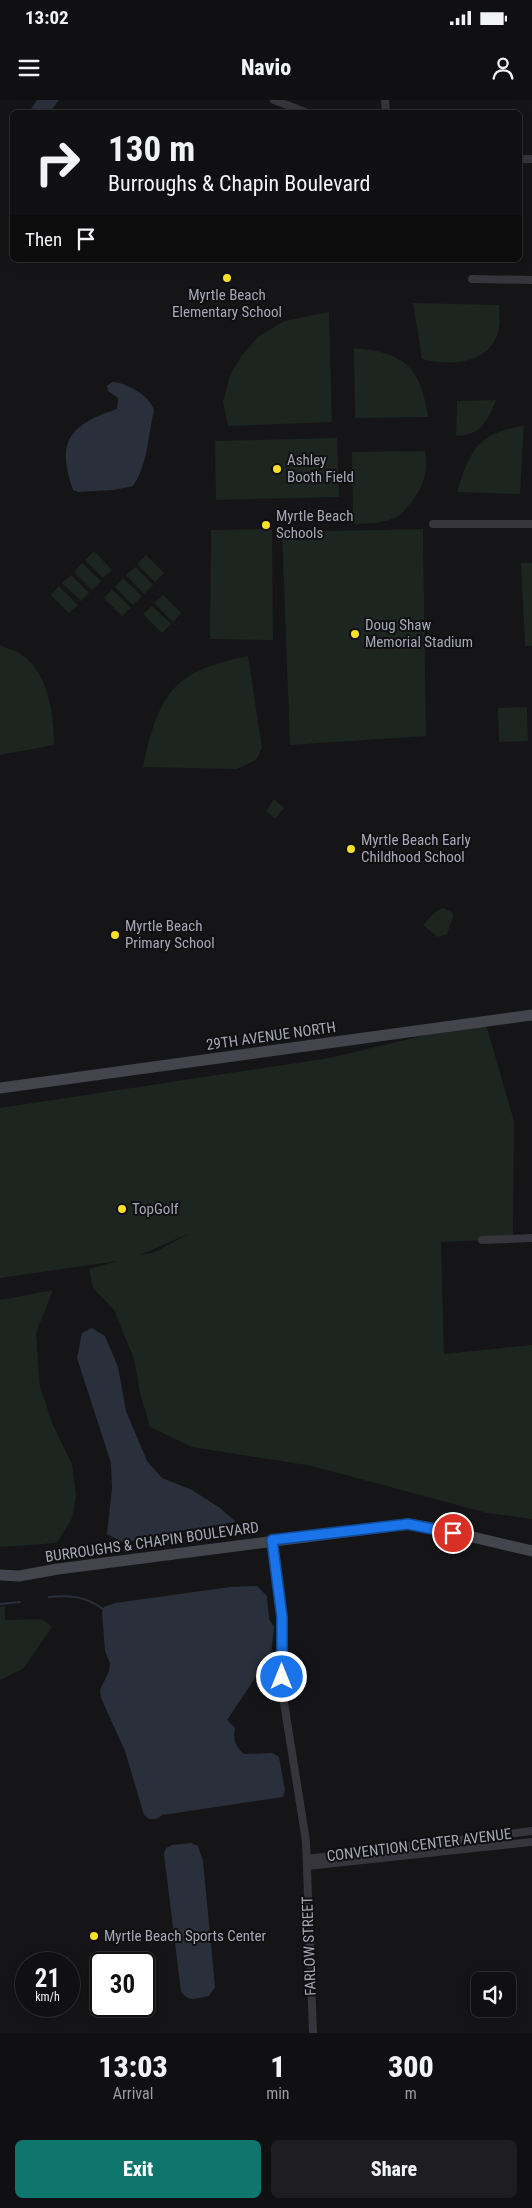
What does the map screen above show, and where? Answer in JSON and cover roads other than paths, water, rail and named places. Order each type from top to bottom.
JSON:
[{"type":"street","points":[[274,100],[300,110]]},
{"type":"street","points":[[472,279],[532,280]]},
{"type":"street","points":[[433,524],[532,524]]},
{"type":"street","name":"29TH AVENUE NORTH","points":[[0,1089],[532,1014]]},
{"type":"street","points":[[482,1240],[532,1238]]},
{"type":"street","name":"BURROUGHS & CHAPIN BOULEVARD","points":[[0,1575],[18,1576],[272,1540],[408,1524],[439,1529],[532,1551]]},
{"type":"street","name":"FARLOW STREET","points":[[272,1540],[282,1617],[282,1690],[306,1841],[313,2033]]},
{"type":"street","name":"BURROUGHS & CHAPIN BOULEVARD","points":[[516,1547],[532,1544]]},
{"type":"street","name":"CONVENTION CENTER AVENUE","points":[[307,1863],[532,1831]]},
{"type":"street","name":"CONVENTION CENTER AVENUE","points":[[307,1863],[532,1842]]},
{"type":"waterway","points":[[49,1597],[77,1597],[90,1601],[103,1609]]},
{"type":"waterway","points":[[0,1604],[20,1602]]},
{"type":"place","name":"Myrtle Beach Elementary School","points":[[227,278]]},
{"type":"place","name":"Ashley Booth Field","points":[[277,469]]},
{"type":"place","name":"Myrtle Beach Schools","points":[[266,525]]},
{"type":"place","name":"Doug Shaw Memorial Stadium","points":[[355,634]]},
{"type":"place","name":"Myrtle Beach Early Childhood School","points":[[351,849]]},
{"type":"place","name":"Myrtle Beach Primary School","points":[[115,935]]},
{"type":"place","name":"TopGolf","points":[[122,1209]]},
{"type":"place","name":"Myrtle Beach Sports Center","points":[[94,1936]]}]
